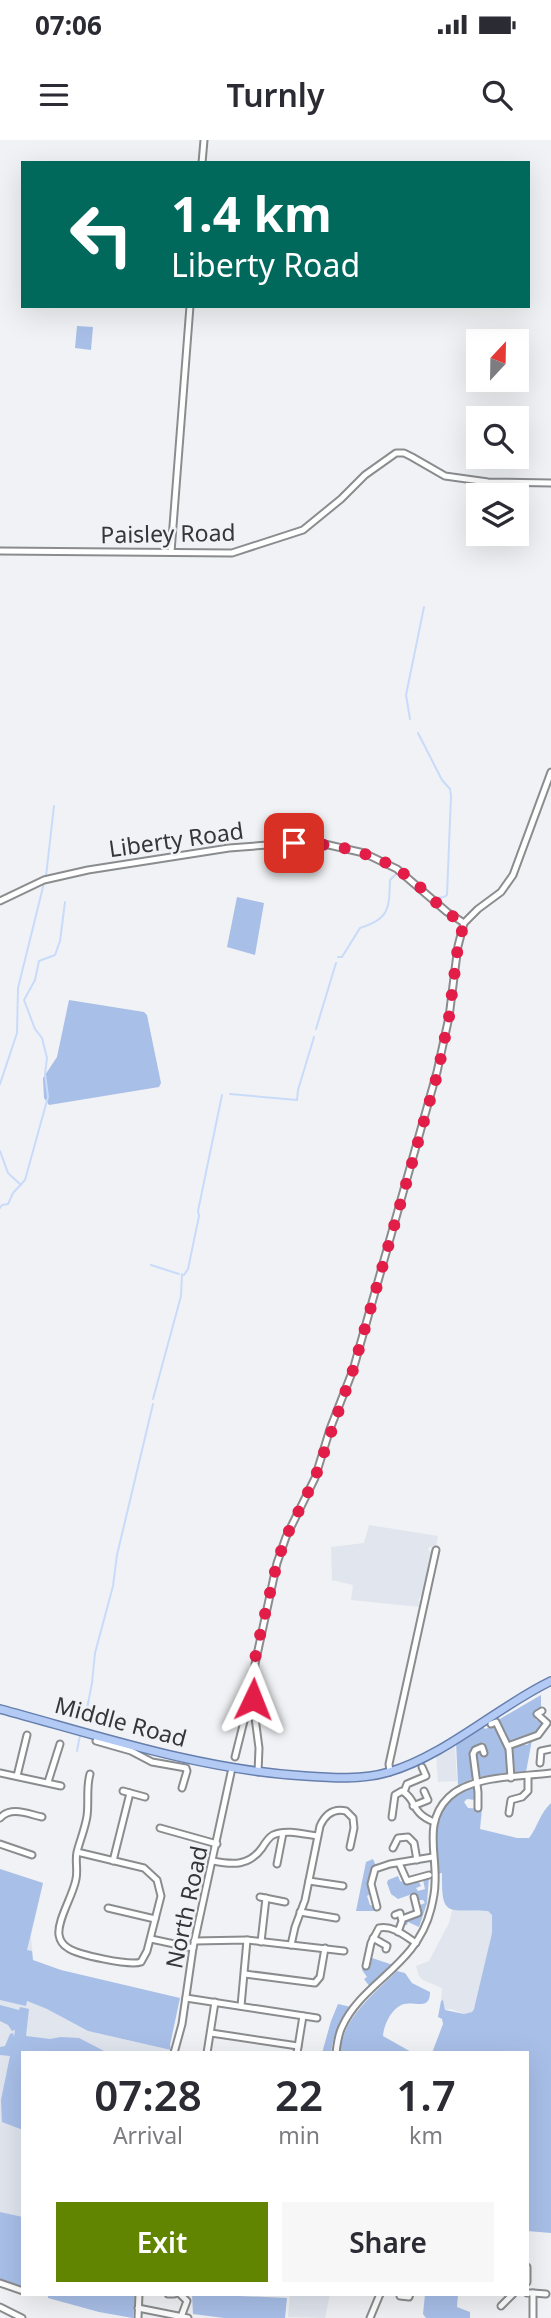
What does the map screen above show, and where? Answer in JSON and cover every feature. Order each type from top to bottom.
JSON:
[{"type":"main road","name":"Middle Road","points":[[0,1709],[155,1751],[232,1768],[348,1778],[390,1772],[434,1752],[551,1681]]},
{"type":"street","points":[[202,161],[204,140]]},
{"type":"street","points":[[171,552],[190,308]]},
{"type":"street","name":"Paisley Road","points":[[0,551],[232,553],[295,533],[316,520],[365,475],[396,453],[404,453],[445,476],[488,482],[551,483]]},
{"type":"street","points":[[258,1772],[254,1664],[277,1563],[286,1537],[315,1478],[358,1354],[438,1072],[464,923],[501,892],[513,875],[551,772]]},
{"type":"street","name":"Liberty Road","points":[[0,901],[44,880],[88,870],[229,848],[320,843],[364,853],[397,869],[447,912],[464,923]]},
{"type":"street","points":[[390,1772],[389,1763],[436,1550]]},
{"type":"street","points":[[235,1757],[246,1713],[254,1710]]},
{"type":"street","points":[[508,1746],[541,1733],[547,1723],[537,1714],[542,1711]]},
{"type":"street","points":[[491,1724],[496,1722],[508,1746],[511,1778]]},
{"type":"street","points":[[17,1776],[27,1735]]},
{"type":"street","points":[[96,1741],[131,1751],[152,1762],[186,1769],[182,1788]]},
{"type":"street","points":[[48,1782],[60,1744]]},
{"type":"street","points":[[478,1808],[473,1752],[482,1747],[484,1753]]},
{"type":"street","points":[[540,1763],[541,1752],[550,1749]]},
{"type":"street","points":[[152,1762],[155,1751]]},
{"type":"street","points":[[401,1812],[392,1814],[395,1795],[404,1791],[407,1784],[426,1776],[422,1767]]},
{"type":"street","name":"North Road","points":[[174,2051],[186,1998],[192,1948],[232,1768]]},
{"type":"street","points":[[0,1773],[61,1786]]},
{"type":"street","points":[[77,1852],[144,1868],[156,1877],[161,1894],[144,1959],[132,1964],[74,1951],[63,1945],[59,1928],[76,1880],[77,1852],[87,1817],[90,1773]]},
{"type":"street","points":[[336,2051],[340,2030],[350,2013],[405,1957],[416,1943],[427,1920],[435,1882],[432,1835],[434,1822],[449,1798],[461,1789],[477,1783],[551,1773]]},
{"type":"street","points":[[509,1813],[510,1800],[527,1792],[528,1776]]},
{"type":"street","points":[[404,1791],[422,1817],[434,1822]]},
{"type":"street","points":[[413,1806],[428,1800],[424,1791]]},
{"type":"street","points":[[113,1861],[126,1792],[145,1797]]},
{"type":"street","points":[[291,1945],[309,1881],[320,1826],[327,1816],[336,1810],[346,1811],[354,1822],[350,1847]]},
{"type":"street","points":[[0,1818],[5,1813],[14,1811],[43,1817]]},
{"type":"street","points":[[160,1828],[217,1844]]},
{"type":"street","points":[[277,1864],[283,1833]]},
{"type":"street","points":[[213,1861],[247,1863],[258,1854],[270,1837],[283,1833],[317,1836]]},
{"type":"street","points":[[393,1848],[397,1838],[405,1836],[412,1840],[417,1860]]},
{"type":"street","points":[[0,1844],[32,1855]]},
{"type":"street","points":[[377,1907],[371,1886],[374,1872],[381,1867],[433,1857]]},
{"type":"street","points":[[398,1863],[406,1881],[429,1875]]},
{"type":"street","points":[[420,1878],[422,1886]]},
{"type":"street","points":[[309,1881],[343,1886]]},
{"type":"street","points":[[402,1919],[418,1914],[420,1903],[414,1897]]},
{"type":"street","points":[[261,1942],[263,1898],[285,1902]]},
{"type":"street","points":[[108,1908],[156,1919]]},
{"type":"street","points":[[300,1912],[336,1918]]},
{"type":"street","points":[[395,1915],[400,1913],[402,1919],[398,1932]]},
{"type":"street","points":[[366,1966],[373,1938],[377,1929],[383,1926],[416,1943]]},
{"type":"street","points":[[150,1938],[192,1948]]},
{"type":"street","points":[[373,1938],[387,1946]]},
{"type":"street","points":[[194,1941],[247,1940],[344,1951]]},
{"type":"street","points":[[241,2006],[247,1940]]},
{"type":"street","points":[[245,1974],[315,1983],[320,1977],[326,1948]]},
{"type":"street","points":[[186,1998],[317,2018]]},
{"type":"street","points":[[207,2051],[215,2003]]},
{"type":"street","points":[[211,2033],[298,2049],[303,2016]]},
{"type":"street","points":[[0,2283],[21,2290]]},
{"type":"street","points":[[533,2318],[530,2293],[546,2294]]},
{"type":"street","points":[[138,2318],[139,2296]]},
{"type":"street","points":[[138,2308],[184,2317],[187,2301],[183,2296]]},
{"type":"street","points":[[372,2316],[379,2296]]},
{"type":"street","points":[[501,2306],[511,2296]]},
{"type":"street","points":[[0,2307],[22,2318]]},
{"type":"shaded area","points":[[77,326],[93,327],[91,350],[75,348]]},
{"type":"shaded area","points":[[237,897],[264,903],[255,955],[227,947]]},
{"type":"shaded area","points":[[69,1000],[144,1012],[147,1015],[161,1083],[159,1087],[49,1105],[44,1098],[43,1078],[57,1057]]},
{"type":"shaded area","points":[[369,1525],[438,1536],[436,1546],[429,1547],[428,1550],[432,1552],[422,1596],[419,1598],[420,1607],[351,1600],[353,1585],[332,1580],[331,1547],[364,1543]]},
{"type":"shaded area","points":[[541,1695],[541,1708],[533,1712],[536,1720],[544,1722],[539,1731],[512,1742],[508,1741],[498,1720]]},
{"type":"shaded area","points":[[482,1725],[485,1729],[495,1725],[507,1750],[507,1773],[479,1777],[475,1755],[478,1752],[488,1752],[484,1742],[470,1751],[474,1778],[458,1785],[456,1741]]},
{"type":"shaded area","points":[[532,1740],[526,1772],[515,1773],[513,1747],[527,1745]]},
{"type":"shaded area","points":[[453,1744],[457,1781],[438,1782],[436,1754],[444,1752]]},
{"type":"shaded area","points":[[474,1787],[476,1790],[475,1800],[467,1799],[464,1802],[468,1808],[482,1809],[480,1829],[517,1838],[529,1838],[551,1803],[551,2233],[529,2231],[529,2051],[433,2051],[443,2024],[438,2017],[441,2001],[443,2000],[445,2010],[464,2014],[474,2009],[492,1933],[492,1915],[488,1911],[456,1910],[446,1905],[443,1898],[442,1873],[436,1874],[438,1821],[449,1799]]},
{"type":"shaded area","points":[[373,1859],[376,1866],[369,1879],[370,1894],[367,1896],[370,1905],[379,1911],[356,1911],[366,1862]]},
{"type":"shaded area","points":[[0,1869],[43,1883],[31,1936],[33,1960],[27,2001],[88,2031],[171,2050],[21,2051],[21,2217],[0,2212]]},
{"type":"shaded area","points":[[0,1869],[43,1883],[27,1950],[32,1951],[33,1960],[61,1970],[180,1998],[171,2050],[88,2031],[27,2001],[26,2006],[0,2000]]},
{"type":"shaded area","points":[[398,1876],[400,1881],[406,1883],[419,1882],[421,1886],[416,1888],[418,1891],[425,1889],[423,1880],[429,1877],[427,1903],[419,1927],[408,1922],[405,1925],[406,1921],[419,1916],[420,1905],[425,1903],[419,1900],[415,1893],[398,1899],[391,1894],[388,1880]]},
{"type":"shaded area","points":[[452,1910],[488,1911],[492,1915],[492,1933],[477,2002],[472,2012],[464,2014],[451,2009],[445,2010],[441,2001],[442,1988],[423,1980],[416,1966],[429,1961],[449,1923]]},
{"type":"shaded area","points":[[372,1958],[393,1965],[370,1987],[362,1970],[363,1966],[370,1967]]},
{"type":"shaded area","points":[[397,1971],[405,1973],[412,1983],[430,1992],[425,2003],[408,2003],[395,2009],[385,2027],[383,2036],[409,2051],[340,2051],[347,2029],[369,1998]]},
{"type":"shaded area","points":[[338,2004],[351,2007],[337,2028],[331,2051],[323,2051]]},
{"type":"shaded area","points":[[0,2005],[19,2010],[20,2007],[29,2009],[26,2036],[79,2038],[104,2051],[21,2051],[21,2129],[2,2122],[1,2100],[10,2056],[0,2055],[0,2047],[5,2046],[10,2034],[13,2033],[14,2037],[15,2030],[12,2031],[0,2021]]},
{"type":"shaded area","points":[[0,2212],[21,2217],[21,2286],[0,2280]]},
{"type":"shaded area","points":[[135,2296],[133,2318],[99,2312],[48,2298]]},
{"type":"shaded area","points":[[192,2296],[287,2298],[285,2318],[224,2318],[193,2314]]},
{"type":"shaded area","points":[[290,2296],[330,2296],[325,2318],[288,2317]]},
{"type":"shaded area","points":[[425,2296],[458,2296],[457,2307],[470,2312],[470,2318],[426,2318],[423,2314]]},
{"type":"waterway","points":[[410,719],[406,695],[424,607]]},
{"type":"waterway","points":[[418,733],[442,780],[450,789],[451,796],[447,895],[437,898]]},
{"type":"waterway","points":[[46,876],[54,806]]},
{"type":"waterway","points":[[338,957],[342,957],[360,928],[377,921],[386,911],[390,880],[397,873],[400,874]]},
{"type":"waterway","points":[[0,1084],[17,1033],[18,988],[44,883]]},
{"type":"waterway","points":[[0,1208],[8,1204],[13,1193],[25,1180],[48,1097],[45,1074],[47,1058],[42,1038],[35,1029],[24,1000],[35,980],[39,961],[55,955],[60,941],[65,902]]},
{"type":"waterway","points":[[316,1029],[336,963]]},
{"type":"waterway","points":[[230,1094],[297,1100],[314,1037]]},
{"type":"waterway","points":[[184,1275],[188,1269],[222,1095]]},
{"type":"waterway","points":[[0,1151],[8,1173],[21,1185]]},
{"type":"waterway","points":[[151,1265],[179,1274]]},
{"type":"waterway","points":[[153,1399],[181,1296],[182,1274]]},
{"type":"waterway","points":[[85,1719],[95,1653],[113,1586],[117,1555],[153,1404]]},
{"type":"waterway","points":[[77,1751],[80,1735]]},
{"type":"route","points":[[253,1699],[254,1664],[277,1563],[286,1537],[315,1478],[330,1429],[353,1370],[438,1072],[464,923],[447,912],[408,876],[375,858],[331,844],[294,843]]}]
